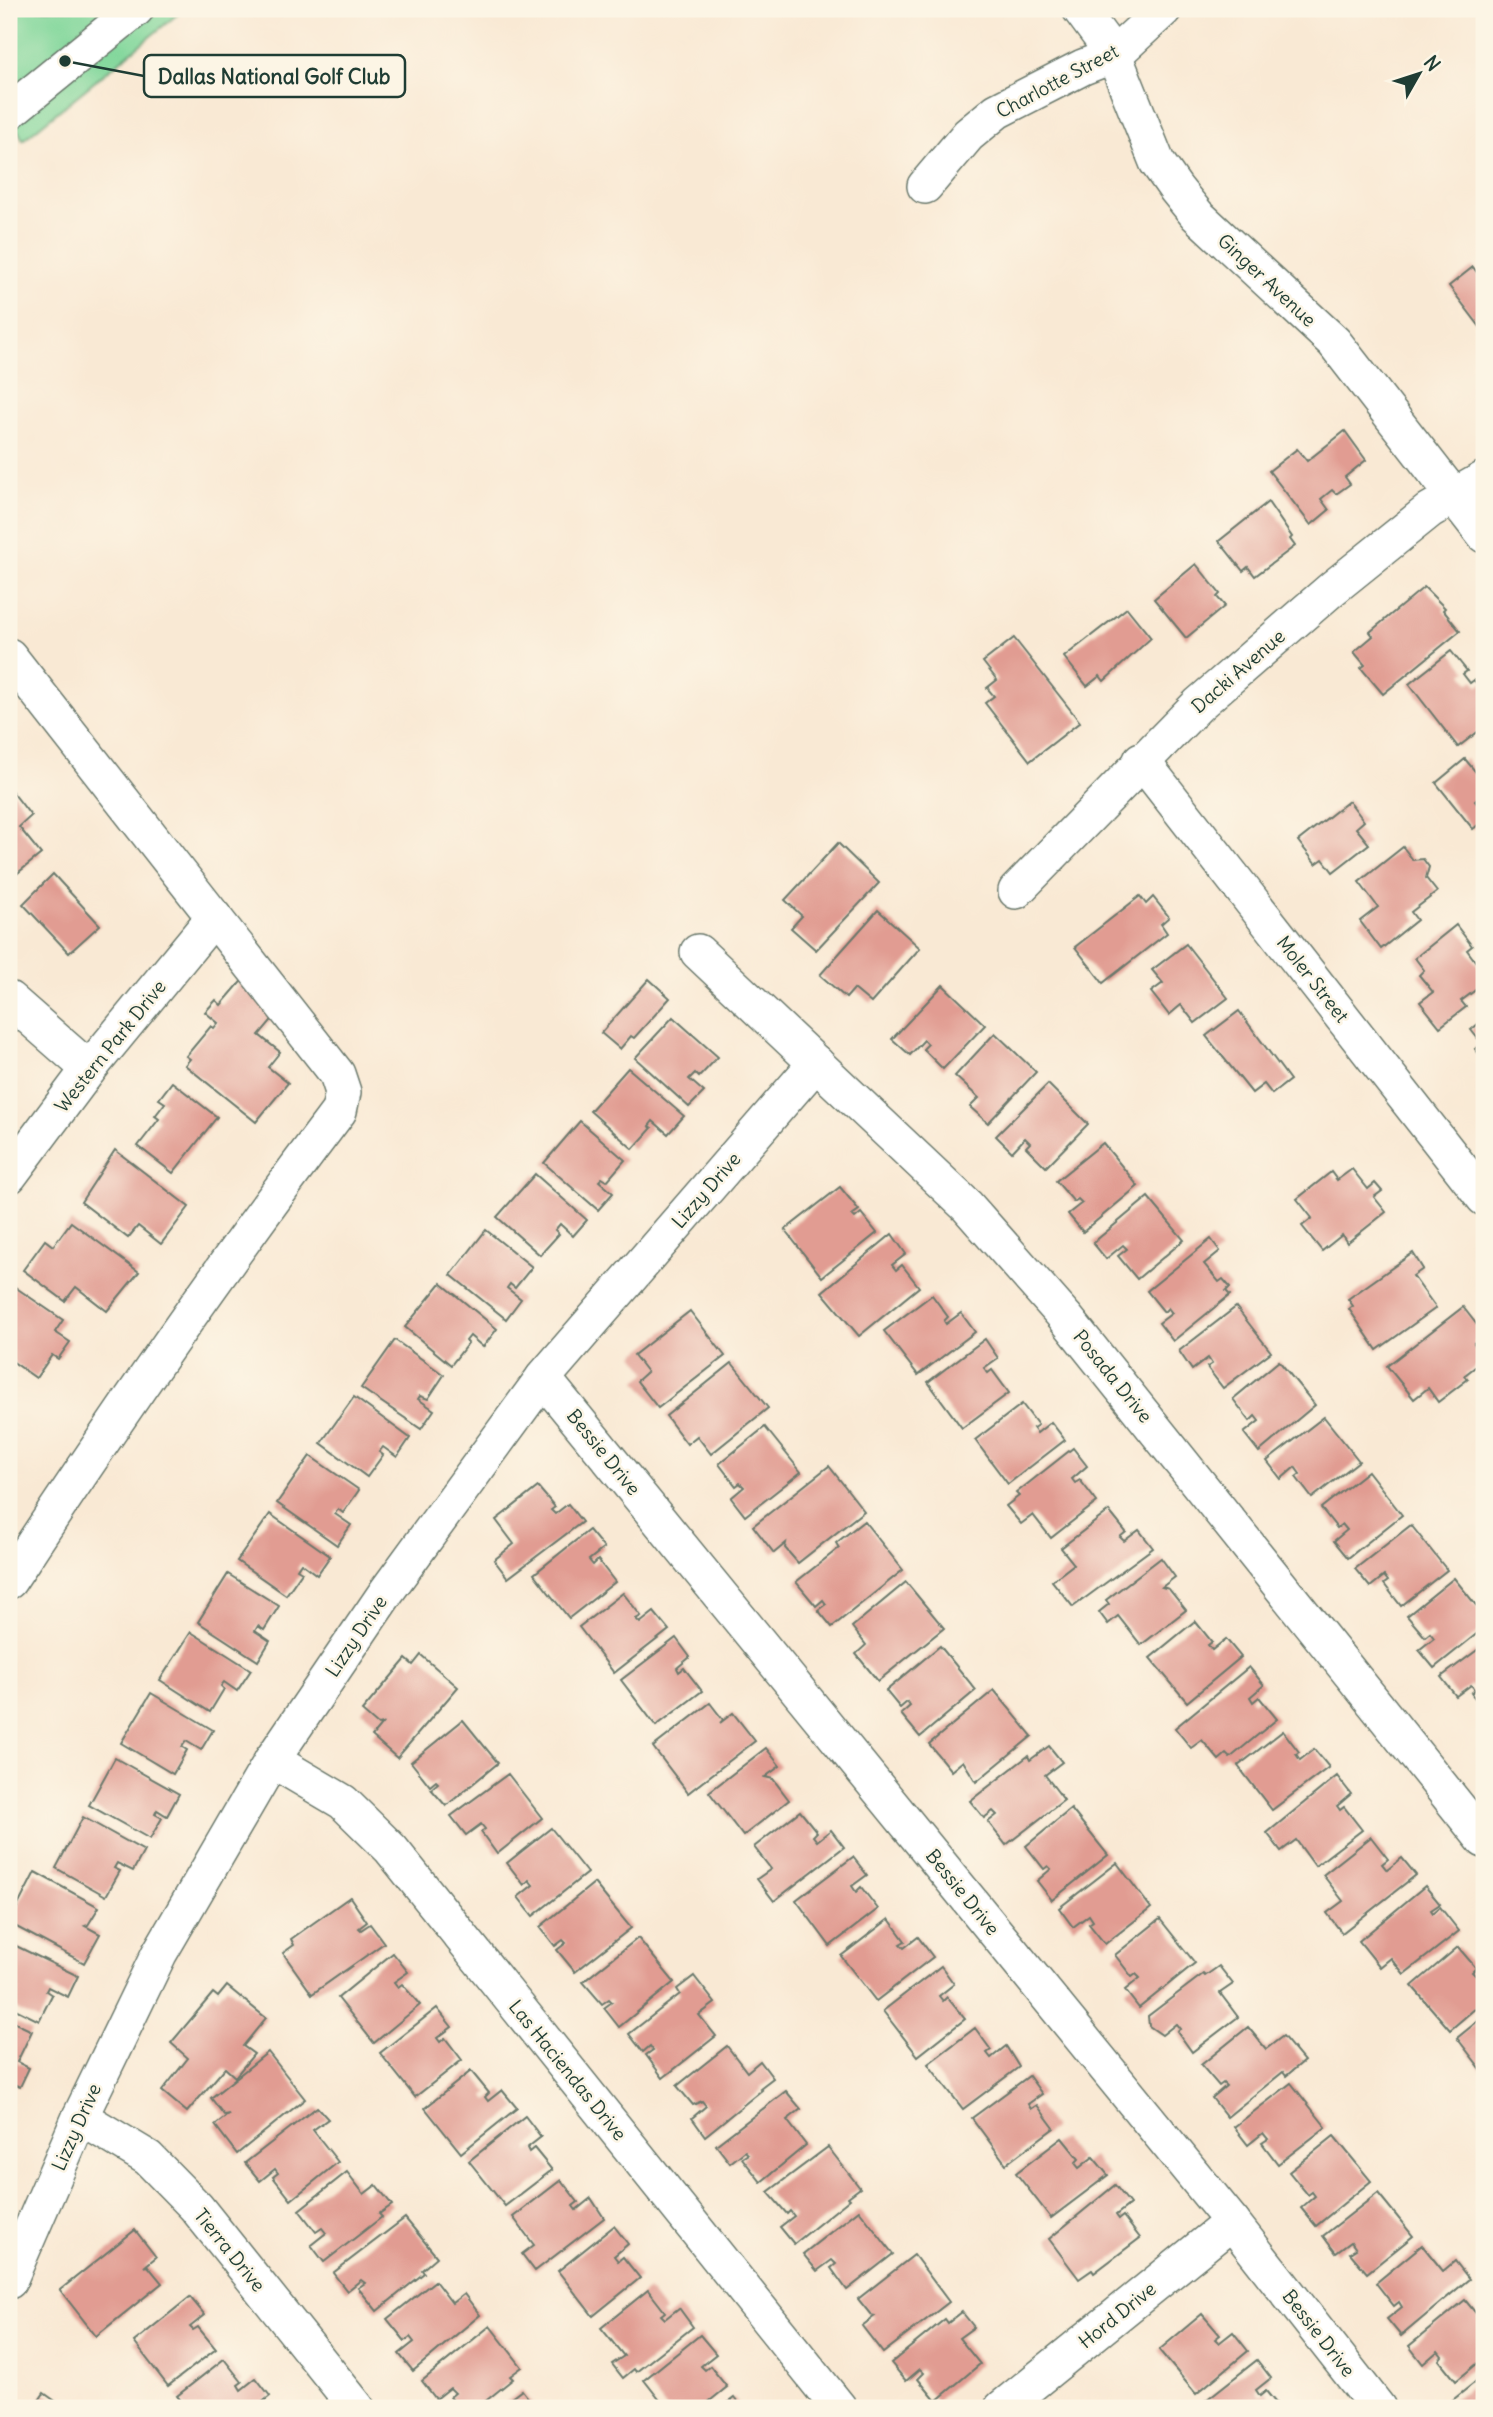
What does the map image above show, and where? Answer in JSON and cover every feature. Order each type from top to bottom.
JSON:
[{"type":"street","points":[[9,112],[136,9]]},
{"type":"street","name":"Ginger Avenue","points":[[1080,9],[1114,55],[1157,162],[1176,189],[1197,215],[1334,342],[1484,535]]},
{"type":"street","name":"Charlotte Street","points":[[925,186],[968,135],[997,111],[1083,67],[1114,55],[1164,9]]},
{"type":"street","name":"Dacki Avenue","points":[[1016,891],[1141,760],[1199,704],[1333,588],[1430,510],[1484,479]]},
{"type":"street","points":[[9,656],[337,1074],[344,1091],[339,1111],[231,1254],[100,1441],[9,1581]]},
{"type":"street","name":"Moler Street","points":[[1141,760],[1484,1198]]},
{"type":"street","name":"Western Park Drive","points":[[9,1176],[89,1069],[214,917]]},
{"type":"street","name":"Posada Drive","points":[[698,951],[967,1206],[1065,1317],[1484,1840]]},
{"type":"street","points":[[9,999],[89,1069]]},
{"type":"street","name":"Lizzy Drive","points":[[9,2281],[80,2117],[159,1954],[272,1760],[387,1591],[544,1378],[816,1063]]},
{"type":"street","name":"Bessie Drive","points":[[544,1378],[1232,2222],[1378,2408]]},
{"type":"street","name":"Las Haciendas Drive","points":[[272,1760],[343,1802],[391,1849],[839,2408]]},
{"type":"street","name":"Tierra Drive","points":[[80,2117],[148,2158],[186,2197],[357,2408]]},
{"type":"street","name":"Hord Drive","points":[[1002,2408],[1232,2222]]},
{"type":"green space","points":[[9,9],[184,9],[23,140],[9,113]]},
{"type":"building","points":[[1473,267],[1484,282],[1484,332],[1449,286]]},
{"type":"building","points":[[1345,431],[1366,460],[1345,477],[1350,484],[1336,494],[1332,490],[1321,499],[1329,510],[1311,525],[1269,471],[1297,449],[1307,461]]},
{"type":"building","points":[[1268,502],[1292,537],[1290,539],[1295,546],[1255,576],[1248,567],[1243,571],[1219,541]]},
{"type":"building","points":[[1196,564],[1220,594],[1217,597],[1225,606],[1186,638],[1154,599]]},
{"type":"building","points":[[1424,587],[1445,608],[1443,610],[1460,631],[1383,694],[1361,668],[1365,665],[1354,652],[1373,636],[1370,632]]},
{"type":"building","points":[[1127,608],[1151,638],[1104,681],[1100,676],[1087,686],[1064,657]]},
{"type":"building","points":[[1014,638],[1080,722],[1030,761],[985,703],[994,696],[987,688],[997,680],[983,662]]},
{"type":"building","points":[[1451,651],[1467,671],[1463,674],[1470,683],[1474,680],[1479,686],[1484,682],[1484,727],[1458,747],[1409,684]]},
{"type":"building","points":[[1465,759],[1484,782],[1484,793],[1475,801],[1484,812],[1484,820],[1473,829],[1436,783]]},
{"type":"building","points":[[11,790],[31,816],[19,827],[41,854],[9,880]]},
{"type":"building","points":[[1349,801],[1364,821],[1356,828],[1369,844],[1333,872],[1323,859],[1316,864],[1298,841]]},
{"type":"building","points":[[838,843],[879,883],[816,950],[791,928],[802,916],[785,900]]},
{"type":"building","points":[[1403,847],[1413,860],[1423,859],[1429,867],[1426,878],[1437,892],[1411,912],[1417,920],[1381,949],[1360,921],[1378,907],[1359,882]]},
{"type":"building","points":[[53,874],[100,925],[69,953],[23,904]]},
{"type":"building","points":[[1140,896],[1146,904],[1153,897],[1169,917],[1161,924],[1167,933],[1103,983],[1075,947]]},
{"type":"building","points":[[878,910],[920,948],[871,1003],[854,989],[846,998],[820,975]]},
{"type":"building","points":[[1456,925],[1472,946],[1467,950],[1484,973],[1484,998],[1477,989],[1461,1001],[1466,1007],[1440,1027],[1420,1002],[1433,992],[1419,975],[1424,970],[1415,958]]},
{"type":"building","points":[[1186,944],[1228,998],[1195,1023],[1181,1005],[1169,1015],[1151,992],[1163,983],[1152,970]]},
{"type":"building","points":[[245,977],[276,1015],[259,1035],[280,1052],[268,1067],[288,1083],[256,1122],[185,1065],[190,1059],[186,1056],[211,1026],[214,1028],[218,1023],[205,1012],[216,1000],[221,1005]]},
{"type":"building","points":[[649,979],[670,998],[634,1038],[631,1036],[620,1049],[601,1033]]},
{"type":"building","points":[[943,985],[985,1025],[943,1069],[923,1049],[928,1044],[924,1040],[910,1055],[892,1039]]},
{"type":"building","points":[[1239,1011],[1290,1080],[1272,1094],[1264,1084],[1252,1093],[1206,1036]]},
{"type":"building","points":[[673,1017],[718,1057],[699,1077],[695,1073],[689,1079],[704,1092],[689,1107],[635,1058]]},
{"type":"building","points":[[1484,1019],[1484,1060],[1475,1049],[1482,1044],[1471,1030]]},
{"type":"building","points":[[995,1033],[1036,1072],[988,1123],[970,1107],[979,1098],[955,1076]]},
{"type":"building","points":[[628,1068],[684,1116],[668,1134],[653,1121],[649,1126],[652,1128],[633,1149],[590,1111]]},
{"type":"building","points":[[172,1082],[217,1117],[173,1173],[138,1146],[159,1119],[155,1116],[165,1103],[159,1099]]},
{"type":"building","points":[[1048,1084],[1088,1124],[1046,1167],[1026,1147],[1030,1143],[1025,1138],[1012,1152],[996,1136]]},
{"type":"building","points":[[580,1121],[625,1160],[607,1181],[602,1178],[599,1181],[613,1193],[598,1210],[544,1163]]},
{"type":"building","points":[[1103,1143],[1138,1186],[1083,1232],[1068,1214],[1082,1203],[1078,1199],[1074,1202],[1056,1181]]},
{"type":"building","points":[[115,1150],[189,1207],[161,1244],[138,1226],[128,1238],[81,1202]]},
{"type":"building","points":[[1352,1169],[1368,1189],[1375,1183],[1382,1191],[1374,1197],[1386,1212],[1347,1243],[1342,1235],[1322,1251],[1302,1226],[1312,1218],[1297,1199],[1331,1172],[1337,1180]]},
{"type":"building","points":[[535,1174],[587,1220],[573,1236],[560,1224],[555,1230],[559,1234],[540,1255],[497,1217]]},
{"type":"building","points":[[840,1187],[859,1210],[852,1215],[855,1218],[861,1213],[877,1233],[822,1277],[785,1230]]},
{"type":"building","points":[[1148,1197],[1184,1240],[1137,1279],[1118,1256],[1127,1249],[1123,1245],[1106,1259],[1093,1243]]},
{"type":"building","points":[[71,1222],[139,1272],[107,1311],[76,1287],[65,1301],[23,1270],[45,1240],[53,1246]]},
{"type":"building","points":[[486,1230],[532,1267],[515,1288],[510,1284],[507,1288],[521,1299],[506,1319],[451,1275]]},
{"type":"building","points":[[892,1234],[906,1254],[892,1265],[896,1270],[902,1265],[919,1287],[859,1336],[822,1292]]},
{"type":"building","points":[[1211,1239],[1220,1251],[1204,1264],[1219,1282],[1223,1279],[1230,1287],[1226,1291],[1230,1295],[1173,1341],[1159,1323],[1172,1313],[1168,1308],[1164,1312],[1147,1291]]},
{"type":"building","points":[[1413,1253],[1423,1269],[1413,1276],[1436,1308],[1377,1350],[1349,1309],[1353,1306],[1348,1299]]},
{"type":"building","points":[[441,1283],[497,1329],[483,1347],[470,1336],[466,1341],[468,1343],[451,1365],[405,1327]]},
{"type":"building","points":[[12,1285],[63,1320],[55,1332],[70,1342],[58,1359],[52,1355],[36,1378],[9,1359],[9,1289]]},
{"type":"building","points":[[932,1295],[948,1317],[944,1321],[946,1324],[961,1313],[975,1332],[918,1375],[884,1331]]},
{"type":"building","points":[[1236,1307],[1271,1352],[1223,1388],[1207,1367],[1212,1364],[1208,1358],[1192,1370],[1179,1351]]},
{"type":"building","points":[[1463,1307],[1484,1334],[1474,1343],[1484,1360],[1465,1375],[1468,1379],[1438,1402],[1428,1388],[1414,1399],[1387,1366]]},
{"type":"building","points":[[690,1311],[725,1356],[658,1408],[637,1381],[647,1372],[634,1355]]},
{"type":"building","points":[[985,1339],[998,1358],[984,1368],[988,1373],[992,1370],[1009,1393],[962,1428],[928,1382]]},
{"type":"building","points":[[395,1340],[444,1375],[428,1399],[420,1396],[418,1399],[434,1410],[421,1429],[361,1388]]},
{"type":"building","points":[[1279,1361],[1315,1405],[1259,1452],[1244,1433],[1259,1421],[1255,1416],[1250,1421],[1233,1399]]},
{"type":"building","points":[[732,1363],[768,1408],[711,1454],[697,1436],[687,1444],[666,1416]]},
{"type":"building","points":[[354,1397],[410,1438],[397,1457],[383,1447],[379,1452],[383,1455],[367,1477],[321,1443]]},
{"type":"building","points":[[1022,1404],[1038,1425],[1033,1428],[1037,1433],[1051,1422],[1065,1440],[1008,1484],[975,1440]]},
{"type":"building","points":[[1324,1417],[1359,1461],[1312,1498],[1296,1477],[1300,1474],[1295,1467],[1281,1479],[1267,1461]]},
{"type":"building","points":[[765,1427],[801,1472],[745,1516],[731,1498],[744,1487],[740,1483],[736,1486],[719,1464]]},
{"type":"building","points":[[1073,1448],[1087,1466],[1072,1479],[1075,1483],[1080,1480],[1097,1502],[1051,1538],[1033,1515],[1021,1524],[1006,1506],[1019,1496],[1016,1493]]},
{"type":"building","points":[[310,1456],[359,1490],[343,1513],[338,1509],[335,1514],[351,1525],[337,1545],[277,1503]]},
{"type":"building","points":[[829,1466],[864,1511],[798,1563],[785,1548],[786,1543],[774,1553],[753,1526]]},
{"type":"building","points":[[1368,1471],[1402,1515],[1348,1558],[1334,1541],[1347,1530],[1342,1524],[1337,1528],[1321,1508]]},
{"type":"building","points":[[538,1487],[555,1507],[551,1510],[555,1514],[568,1504],[582,1522],[508,1578],[494,1560],[514,1544],[496,1520]]},
{"type":"building","points":[[1109,1511],[1126,1532],[1120,1537],[1124,1541],[1139,1530],[1153,1548],[1073,1607],[1052,1581],[1074,1564],[1061,1548]]},
{"type":"building","points":[[270,1514],[330,1556],[317,1575],[301,1563],[297,1569],[302,1572],[286,1595],[237,1561]]},
{"type":"building","points":[[864,1521],[903,1570],[832,1627],[818,1610],[826,1604],[823,1600],[816,1606],[796,1582],[839,1548],[836,1543]]},
{"type":"building","points":[[1411,1525],[1447,1570],[1401,1606],[1384,1584],[1388,1581],[1384,1576],[1370,1587],[1355,1569]]},
{"type":"building","points":[[589,1530],[604,1548],[589,1560],[593,1565],[598,1560],[615,1582],[569,1618],[534,1574]]},
{"type":"building","points":[[1161,1558],[1175,1577],[1162,1587],[1169,1589],[1186,1610],[1141,1645],[1118,1616],[1108,1624],[1099,1612],[1109,1604],[1106,1600]]},
{"type":"building","points":[[228,1574],[279,1606],[264,1630],[258,1626],[255,1631],[270,1641],[258,1661],[198,1622]]},
{"type":"building","points":[[1454,1578],[1484,1615],[1484,1628],[1434,1668],[1419,1650],[1434,1638],[1430,1633],[1425,1637],[1407,1616]]},
{"type":"building","points":[[906,1582],[944,1628],[878,1681],[856,1654],[866,1645],[852,1627]]},
{"type":"building","points":[[623,1593],[641,1616],[636,1619],[640,1623],[654,1612],[669,1630],[614,1673],[579,1627]]},
{"type":"building","points":[[1195,1621],[1212,1642],[1208,1645],[1212,1650],[1226,1639],[1241,1657],[1187,1702],[1150,1658]]},
{"type":"building","points":[[191,1632],[251,1670],[237,1691],[224,1682],[221,1686],[224,1689],[210,1712],[160,1680]]},
{"type":"building","points":[[676,1638],[690,1657],[677,1668],[679,1672],[684,1668],[702,1691],[656,1726],[621,1680]]},
{"type":"building","points":[[1484,1645],[1484,1710],[1471,1693],[1475,1690],[1471,1685],[1456,1696],[1441,1677]]},
{"type":"building","points":[[940,1646],[976,1690],[920,1737],[901,1714],[910,1706],[907,1702],[900,1708],[886,1691]]},
{"type":"building","points":[[421,1655],[458,1687],[397,1758],[372,1736],[382,1724],[378,1725],[362,1711],[406,1659],[413,1665]]},
{"type":"building","points":[[1249,1667],[1264,1685],[1250,1697],[1253,1702],[1259,1697],[1277,1719],[1230,1758],[1226,1754],[1219,1760],[1202,1740],[1191,1748],[1175,1728]]},
{"type":"building","points":[[994,1690],[1032,1736],[976,1782],[963,1761],[951,1771],[929,1744]]},
{"type":"building","points":[[151,1693],[213,1730],[201,1750],[186,1741],[182,1747],[187,1750],[173,1774],[121,1743]]},
{"type":"building","points":[[710,1703],[723,1720],[720,1723],[733,1713],[755,1741],[688,1793],[653,1747]]},
{"type":"building","points":[[463,1720],[498,1763],[446,1806],[431,1789],[438,1783],[436,1781],[430,1786],[411,1762]]},
{"type":"building","points":[[1283,1731],[1299,1752],[1296,1754],[1300,1760],[1314,1749],[1329,1767],[1272,1810],[1238,1766]]},
{"type":"building","points":[[1049,1746],[1062,1762],[1045,1775],[1064,1800],[1006,1845],[988,1822],[997,1815],[993,1811],[984,1818],[970,1801],[1028,1756],[1030,1760]]},
{"type":"building","points":[[766,1748],[780,1766],[765,1777],[773,1779],[789,1800],[743,1836],[709,1792]]},
{"type":"building","points":[[115,1758],[179,1794],[167,1816],[157,1810],[155,1814],[162,1818],[150,1839],[89,1805]]},
{"type":"building","points":[[508,1774],[542,1818],[497,1854],[481,1832],[485,1829],[481,1824],[466,1835],[451,1816]]},
{"type":"building","points":[[1337,1776],[1351,1794],[1337,1806],[1340,1810],[1344,1807],[1362,1830],[1315,1866],[1296,1840],[1281,1851],[1267,1833]]},
{"type":"building","points":[[1071,1809],[1108,1855],[1052,1900],[1037,1881],[1051,1869],[1048,1866],[1044,1869],[1026,1846]]},
{"type":"building","points":[[800,1811],[817,1832],[813,1836],[817,1841],[831,1830],[844,1847],[774,1901],[757,1879],[771,1869],[754,1847]]},
{"type":"building","points":[[83,1817],[144,1851],[133,1871],[117,1863],[114,1868],[120,1871],[106,1896],[56,1868]]},
{"type":"building","points":[[551,1828],[587,1873],[533,1916],[518,1897],[533,1885],[529,1880],[524,1885],[507,1863]]},
{"type":"building","points":[[1371,1837],[1388,1859],[1382,1864],[1387,1870],[1402,1858],[1416,1875],[1342,1933],[1327,1913],[1343,1901],[1323,1875]]},
{"type":"building","points":[[853,1857],[867,1875],[852,1886],[856,1892],[861,1887],[878,1909],[830,1946],[796,1900]]},
{"type":"building","points":[[1117,1863],[1151,1908],[1105,1944],[1089,1924],[1093,1921],[1089,1915],[1073,1927],[1059,1908]]},
{"type":"building","points":[[35,1872],[99,1907],[85,1926],[100,1934],[84,1963],[9,1923]]},
{"type":"building","points":[[594,1883],[631,1928],[575,1972],[557,1950],[566,1943],[563,1940],[555,1946],[540,1927]]},
{"type":"building","points":[[1425,1886],[1440,1904],[1431,1910],[1433,1913],[1440,1907],[1459,1931],[1404,1974],[1391,1958],[1380,1967],[1359,1941]]},
{"type":"building","points":[[350,1897],[367,1922],[359,1928],[361,1930],[370,1924],[384,1943],[312,1994],[283,1953],[294,1945],[291,1939]]},
{"type":"building","points":[[889,1919],[905,1941],[900,1944],[904,1948],[918,1937],[933,1957],[876,2001],[841,1956]]},
{"type":"building","points":[[1160,1919],[1195,1963],[1139,2008],[1125,1990],[1140,1978],[1136,1974],[1132,1977],[1115,1955]]},
{"type":"building","points":[[638,1938],[674,1982],[619,2027],[604,2008],[612,2002],[609,1999],[602,2004],[583,1982]]},
{"type":"building","points":[[10,1943],[78,1976],[68,1997],[48,1987],[46,1991],[52,1995],[39,2021],[9,2006]]},
{"type":"building","points":[[1458,1947],[1476,1968],[1472,1972],[1476,1976],[1484,1969],[1484,2001],[1450,2030],[1412,1986]]},
{"type":"building","points":[[393,1953],[408,1972],[394,1982],[398,1987],[402,1984],[420,2005],[374,2043],[338,1998]]},
{"type":"building","points":[[941,1966],[954,1984],[939,1996],[943,2001],[947,1997],[965,2019],[918,2056],[883,2011]]},
{"type":"building","points":[[1219,1966],[1233,1984],[1220,1993],[1238,2017],[1192,2052],[1177,2031],[1180,2029],[1176,2024],[1162,2035],[1149,2026],[1148,2016],[1203,1974],[1205,1976]]},
{"type":"building","points":[[694,1976],[715,2003],[699,2015],[716,2036],[663,2078],[646,2055],[653,2050],[650,2046],[643,2052],[629,2034],[680,1994],[677,1989]]},
{"type":"building","points":[[227,1986],[266,2018],[243,2046],[254,2054],[235,2077],[225,2068],[187,2112],[162,2091],[188,2058],[171,2043],[213,1993],[218,1997]]},
{"type":"building","points":[[437,2008],[452,2027],[437,2038],[440,2042],[445,2038],[462,2060],[415,2097],[380,2053]]},
{"type":"building","points":[[1484,2016],[1484,2073],[1457,2038]]},
{"type":"building","points":[[9,2020],[32,2031],[17,2062],[29,2068],[20,2087],[9,2082]]},
{"type":"building","points":[[1248,2027],[1266,2049],[1283,2036],[1304,2061],[1286,2076],[1283,2072],[1227,2117],[1212,2098],[1226,2086],[1223,2083],[1219,2086],[1201,2065]]},
{"type":"building","points":[[975,2028],[991,2050],[987,2053],[991,2058],[1006,2046],[1019,2067],[963,2109],[928,2064]]},
{"type":"building","points":[[727,2046],[747,2072],[760,2061],[773,2078],[705,2136],[692,2118],[706,2106],[702,2101],[693,2105],[677,2086]]},
{"type":"building","points":[[268,2052],[305,2099],[237,2154],[215,2125],[229,2114],[224,2115],[211,2098]]},
{"type":"building","points":[[471,2071],[489,2093],[485,2097],[488,2101],[502,2090],[517,2108],[461,2153],[425,2108]]},
{"type":"building","points":[[1029,2076],[1042,2094],[1028,2104],[1031,2109],[1037,2105],[1054,2128],[1006,2164],[972,2118]]},
{"type":"building","points":[[1291,2083],[1326,2127],[1278,2164],[1262,2143],[1268,2139],[1263,2133],[1248,2145],[1234,2127]]},
{"type":"building","points":[[786,2091],[801,2109],[787,2120],[806,2145],[761,2182],[742,2158],[748,2154],[745,2151],[730,2163],[716,2145]]},
{"type":"building","points":[[317,2107],[328,2119],[313,2130],[338,2162],[291,2200],[273,2177],[278,2173],[275,2169],[260,2181],[245,2163]]},
{"type":"building","points":[[525,2116],[541,2137],[527,2148],[529,2152],[534,2148],[552,2170],[505,2206],[469,2161]]},
{"type":"building","points":[[1334,2136],[1371,2181],[1316,2226],[1301,2208],[1315,2196],[1312,2192],[1308,2195],[1289,2172]]},
{"type":"building","points":[[1062,2138],[1079,2159],[1075,2163],[1079,2168],[1093,2157],[1108,2175],[1051,2218],[1016,2173]]},
{"type":"building","points":[[828,2147],[860,2188],[794,2244],[780,2227],[794,2216],[790,2211],[787,2214],[768,2192]]},
{"type":"building","points":[[347,2172],[364,2194],[376,2185],[392,2205],[379,2214],[382,2217],[324,2262],[311,2245],[326,2233],[322,2228],[316,2232],[299,2210]]},
{"type":"building","points":[[561,2180],[578,2202],[573,2206],[576,2210],[591,2198],[604,2218],[535,2271],[522,2254],[534,2245],[513,2217]]},
{"type":"building","points":[[1115,2185],[1130,2204],[1116,2215],[1119,2219],[1123,2216],[1140,2238],[1094,2273],[1092,2270],[1079,2279],[1049,2239]]},
{"type":"building","points":[[1378,2193],[1413,2236],[1367,2273],[1350,2253],[1356,2249],[1351,2242],[1336,2253],[1323,2236]]},
{"type":"building","points":[[859,2210],[893,2254],[847,2290],[831,2268],[836,2264],[832,2260],[817,2271],[803,2254]]},
{"type":"building","points":[[405,2218],[437,2257],[422,2270],[424,2273],[377,2311],[358,2288],[365,2283],[361,2280],[347,2291],[333,2273]]},
{"type":"building","points":[[614,2226],[628,2244],[614,2256],[618,2261],[623,2257],[640,2278],[593,2316],[558,2271]]},
{"type":"building","points":[[135,2230],[156,2257],[144,2267],[148,2266],[162,2283],[96,2336],[60,2290]]},
{"type":"building","points":[[1422,2245],[1443,2271],[1455,2261],[1469,2279],[1401,2336],[1387,2319],[1402,2307],[1399,2302],[1394,2306],[1376,2283]]},
{"type":"building","points":[[914,2255],[949,2302],[883,2353],[862,2326],[875,2316],[871,2315],[858,2299]]},
{"type":"building","points":[[435,2281],[452,2303],[464,2294],[480,2315],[413,2371],[399,2354],[414,2342],[410,2337],[405,2341],[387,2319]]},
{"type":"building","points":[[648,2290],[665,2312],[661,2315],[665,2319],[679,2308],[693,2327],[636,2372],[634,2369],[623,2378],[612,2364],[624,2356],[601,2328]]},
{"type":"building","points":[[190,2297],[205,2315],[190,2327],[193,2330],[198,2327],[216,2349],[168,2386],[134,2342]]},
{"type":"building","points":[[1465,2300],[1484,2323],[1484,2358],[1456,2381],[1439,2360],[1442,2356],[1438,2351],[1423,2364],[1409,2346]]},
{"type":"building","points":[[962,2312],[974,2327],[959,2338],[980,2364],[936,2401],[918,2379],[924,2373],[920,2369],[906,2381],[891,2363],[945,2319],[948,2323]]},
{"type":"building","points":[[1202,2314],[1220,2335],[1215,2339],[1219,2343],[1233,2332],[1248,2351],[1196,2394],[1159,2350]]},
{"type":"building","points":[[490,2326],[522,2367],[510,2376],[513,2379],[477,2408],[459,2408],[450,2397],[455,2393],[450,2388],[436,2399],[422,2381]]},
{"type":"building","points":[[700,2335],[716,2354],[701,2366],[705,2370],[710,2366],[727,2387],[701,2408],[666,2408],[644,2380]]},
{"type":"building","points":[[224,2359],[242,2382],[238,2385],[241,2390],[256,2378],[270,2396],[255,2408],[187,2408],[177,2396]]},
{"type":"building","points":[[1257,2360],[1271,2378],[1256,2390],[1260,2396],[1266,2391],[1280,2408],[1196,2408]]},
{"type":"building","points":[[1484,2375],[1484,2408],[1453,2408],[1449,2403]]},
{"type":"building","points":[[522,2390],[536,2408],[498,2408]]},
{"type":"building","points":[[44,2393],[65,2408],[34,2408]]},
{"type":"building","points":[[734,2398],[742,2408],[721,2408]]},
{"type":"place","name":"Dallas National Golf Club","points":[[65,61]]}]
